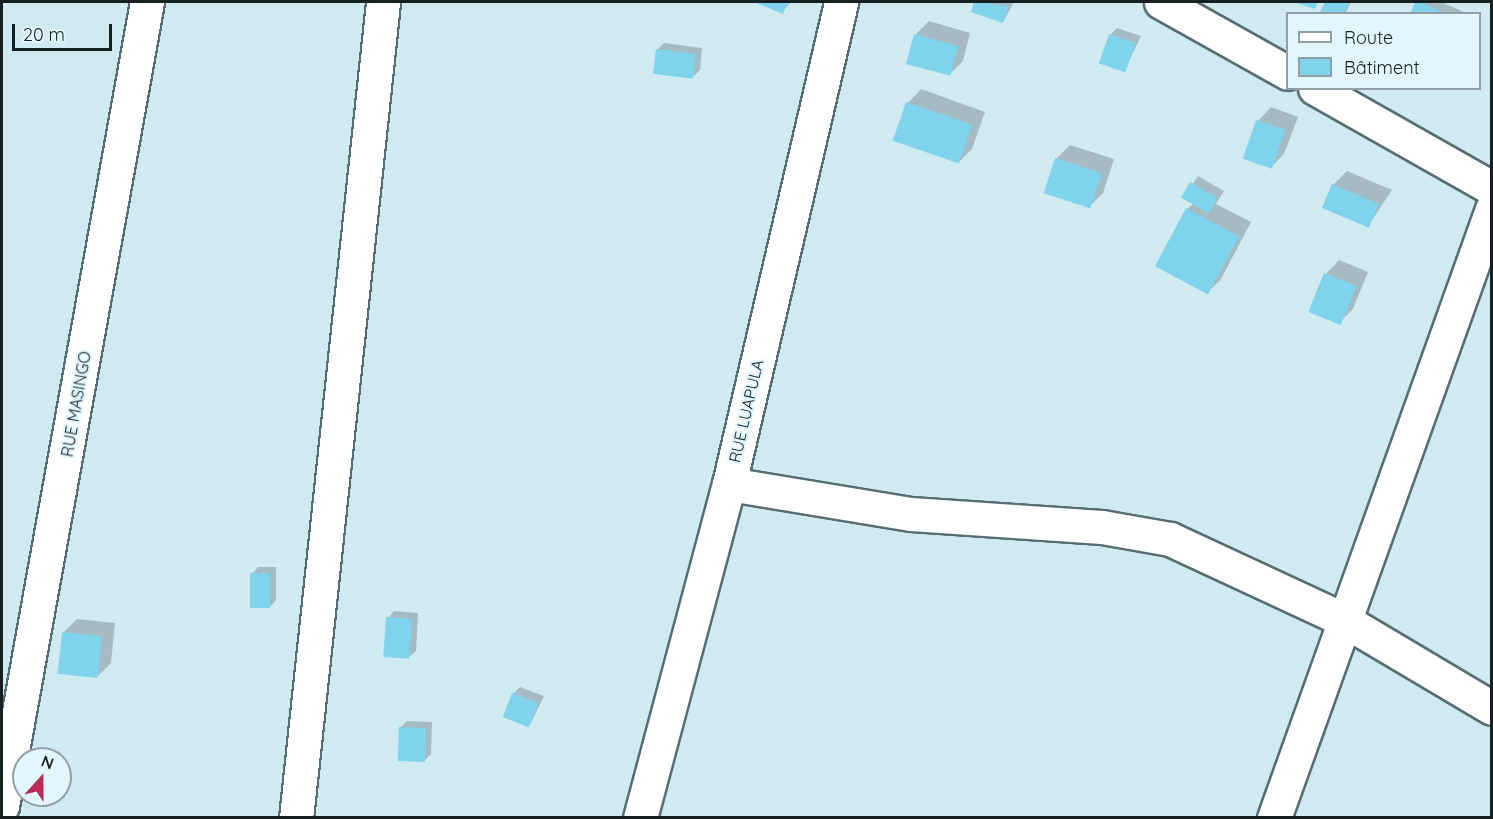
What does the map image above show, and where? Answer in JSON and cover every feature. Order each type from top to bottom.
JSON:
[{"type":"street","name":"RUE MASINGO","points":[[2,806],[147,2]]},
{"type":"street","points":[[296,818],[383,2]]},
{"type":"street","name":"RUE LUAPULA","points":[[640,818],[729,484],[841,2]]},
{"type":"street","points":[[1161,2],[1286,72]]},
{"type":"street","points":[[1319,90],[1491,188]]},
{"type":"street","points":[[1274,818],[1342,619],[1491,209]]},
{"type":"street","points":[[729,484],[910,514],[1102,527],[1170,539],[1342,619],[1491,708]]},
{"type":"building","points":[[754,2],[788,2],[783,14]]},
{"type":"building","points":[[974,2],[1009,6],[1003,23],[971,12]]},
{"type":"building","points":[[1293,2],[1318,2],[1315,9]]},
{"type":"building","points":[[1325,2],[1349,2],[1344,12],[1320,12]]},
{"type":"building","points":[[1415,2],[1420,2],[1442,12],[1411,12]]},
{"type":"building","points":[[914,34],[958,46],[950,76],[906,64]]},
{"type":"building","points":[[1109,34],[1135,43],[1125,72],[1099,63]]},
{"type":"building","points":[[656,49],[696,54],[693,79],[653,74]]},
{"type":"building","points":[[906,102],[972,125],[959,164],[893,141]]},
{"type":"building","points":[[1256,120],[1285,130],[1272,169],[1243,159]]},
{"type":"building","points":[[1055,158],[1102,173],[1090,208],[1044,193]]},
{"type":"building","points":[[1190,182],[1218,198],[1209,214],[1181,198]]},
{"type":"building","points":[[1332,184],[1379,204],[1369,228],[1322,208]]},
{"type":"building","points":[[1186,208],[1239,236],[1208,294],[1155,266]]},
{"type":"building","points":[[1324,273],[1356,286],[1341,325],[1308,312]]},
{"type":"building","points":[[250,573],[270,573],[270,608],[250,608]]},
{"type":"building","points":[[386,617],[412,619],[409,659],[383,657]]},
{"type":"building","points":[[62,632],[102,636],[97,678],[58,674]]},
{"type":"building","points":[[512,693],[538,703],[529,727],[503,717]]},
{"type":"building","points":[[399,727],[426,728],[425,762],[398,761]]}]
